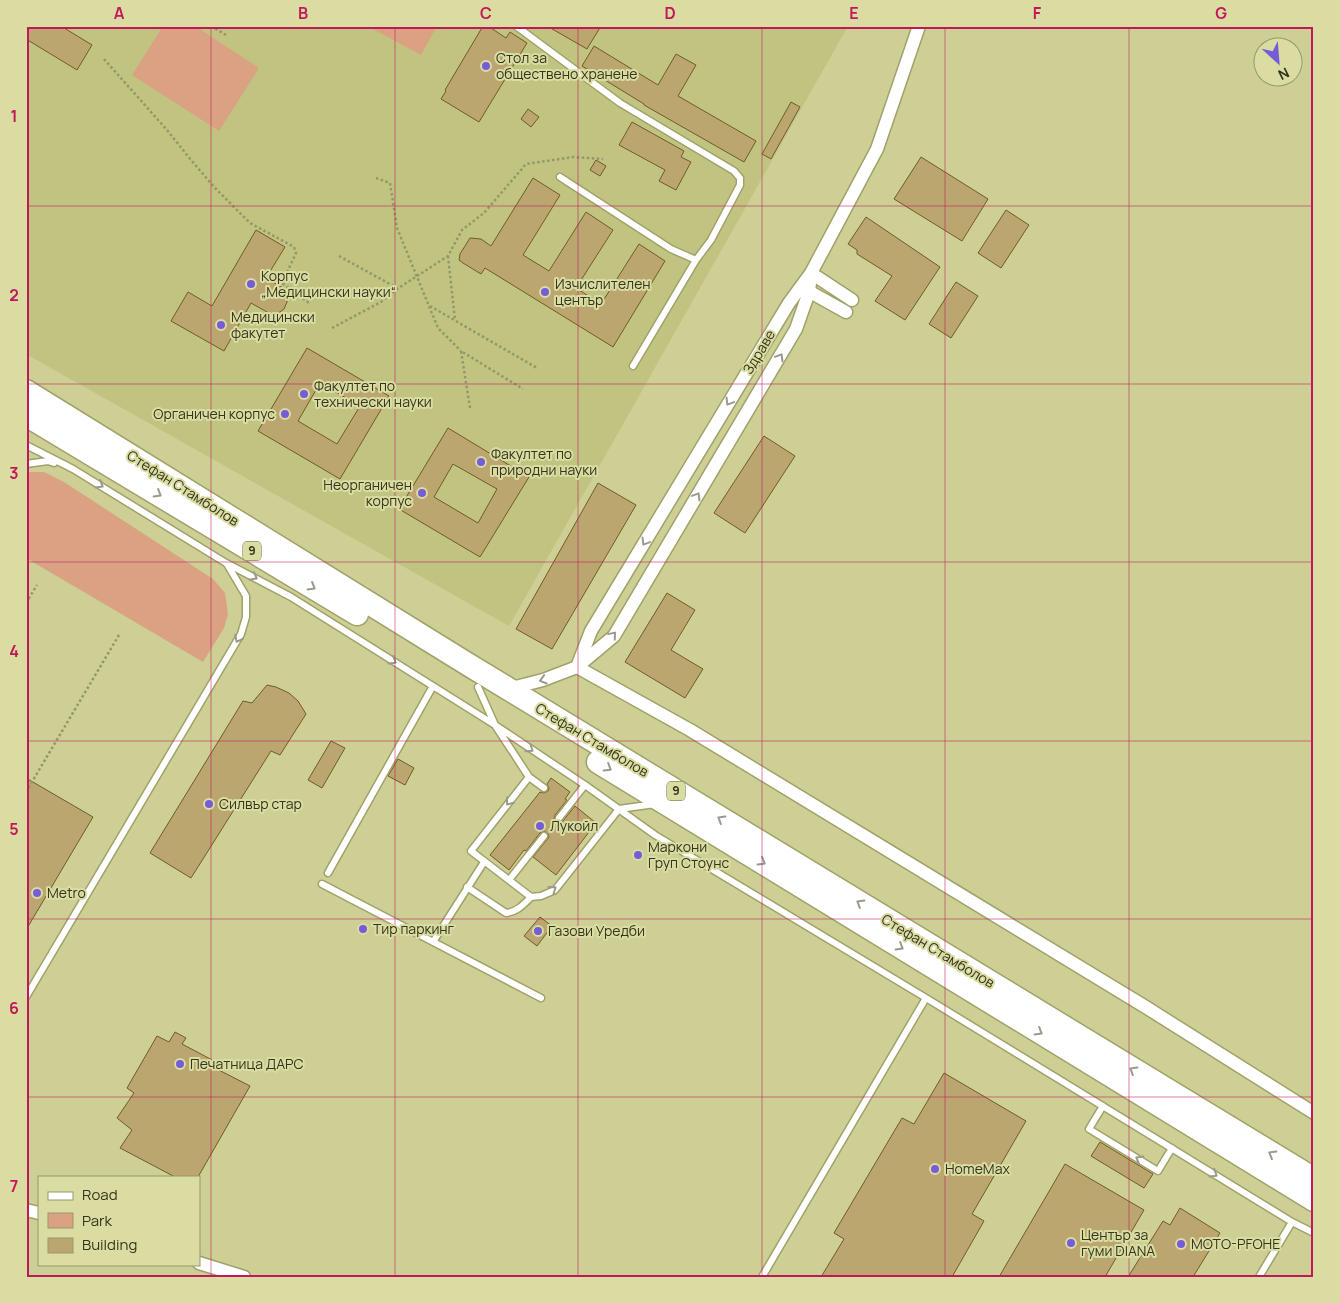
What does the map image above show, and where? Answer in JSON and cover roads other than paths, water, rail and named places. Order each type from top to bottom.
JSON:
[{"type":"highway","name":"Стефан Стамболов","points":[[30,398],[478,687],[663,803],[1314,1200]]},
{"type":"highway","name":"Стефан Стамболов","points":[[30,398],[1314,1179]]},
{"type":"street","points":[[508,689],[543,680],[577,667],[614,636],[796,329],[805,289],[811,273],[877,149],[919,26]]},
{"type":"street","points":[[811,273],[852,300]]},
{"type":"street","points":[[805,289],[846,312]]},
{"type":"street","name":"Здраве","points":[[577,667],[591,632],[789,303],[805,289]]},
{"type":"street","points":[[577,667],[690,730],[1144,1006],[1314,1113]]},
{"type":"street","points":[[200,1263],[244,1277]]},
{"type":"lane","points":[[516,26],[620,103],[734,171],[740,178],[740,185],[711,240],[696,260],[633,366]]},
{"type":"lane","points":[[560,177],[671,249],[696,260]]},
{"type":"lane","points":[[26,445],[74,469],[226,562],[291,597],[496,725],[655,835],[1292,1222],[1314,1233]]},
{"type":"lane","points":[[26,464],[48,461],[74,469]]},
{"type":"lane","points":[[26,997],[241,634],[246,617],[246,596],[226,562]]},
{"type":"lane","points":[[328,873],[433,686]]},
{"type":"lane","points":[[478,687],[496,725],[529,777],[544,788]]},
{"type":"lane","points":[[529,777],[471,851],[531,897]]},
{"type":"lane","points":[[559,818],[565,804],[585,785]]},
{"type":"lane","points":[[467,887],[506,913],[517,911],[531,897],[541,896],[555,890],[620,809],[663,803]]},
{"type":"lane","points":[[509,880],[544,836]]},
{"type":"lane","points":[[433,942],[484,862]]},
{"type":"lane","points":[[322,884],[541,998]]},
{"type":"lane","points":[[762,1277],[926,998]]},
{"type":"lane","points":[[1103,1106],[1089,1129],[1158,1171],[1172,1148]]},
{"type":"lane","points":[[1259,1277],[1292,1222]]},
{"type":"place","name":"Стол за обществено хранене","points":[[486,66]]},
{"type":"place","name":"Корпус „Медицински науки“","points":[[251,284]]},
{"type":"place","name":"Изчислителен център","points":[[545,292]]},
{"type":"place","name":"Медицински факутет","points":[[221,325]]},
{"type":"place","name":"Факултет по технически науки","points":[[304,394]]},
{"type":"place","name":"Органичен корпус","points":[[285,414]]},
{"type":"place","name":"Факултет по природни науки","points":[[481,462]]},
{"type":"place","name":"Неорганичен корпус","points":[[422,493]]},
{"type":"place","name":"Силвър стар","points":[[209,804]]},
{"type":"place","name":"Лукойл","points":[[540,826]]},
{"type":"place","name":"Маркони Груп Стоунс","points":[[638,855]]},
{"type":"place","name":"Metro","points":[[37,893]]},
{"type":"place","name":"Тир паркинг","points":[[363,929]]},
{"type":"place","name":"Газови Уредби","points":[[538,931]]},
{"type":"place","name":"Печатница ДАРС","points":[[180,1064]]},
{"type":"place","name":"HomeMax","points":[[935,1169]]},
{"type":"place","name":"Център за гуми DIANA","points":[[1071,1243]]},
{"type":"place","name":"MOTO-PFOHE","points":[[1181,1244]]}]
